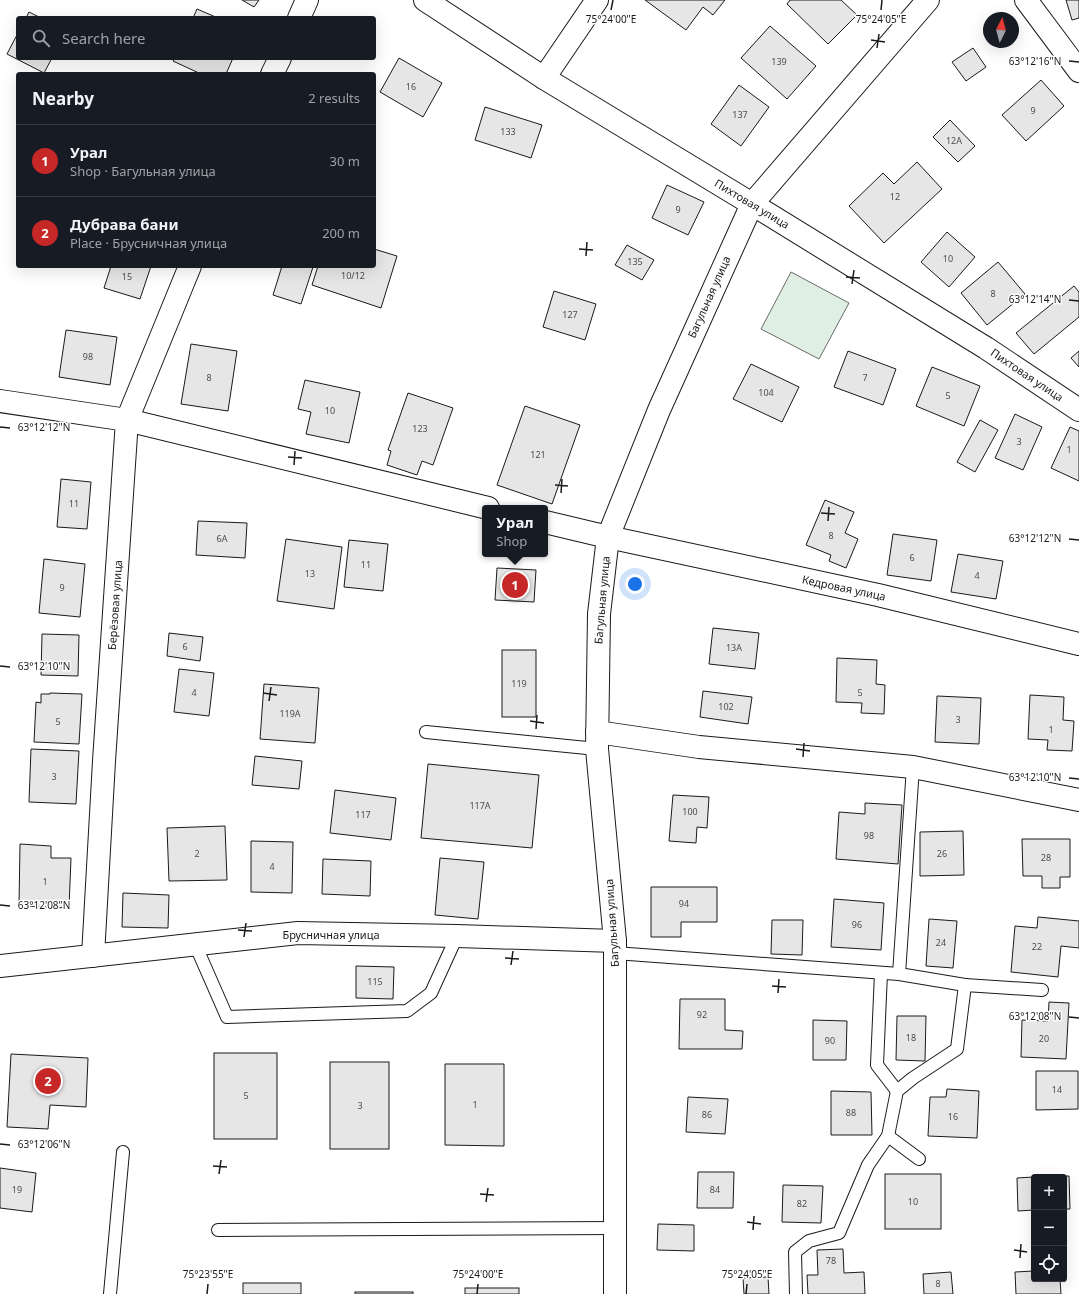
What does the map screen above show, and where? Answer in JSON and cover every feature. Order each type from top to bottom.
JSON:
[{"type":"street","points":[[300,16],[307,0]]},
{"type":"street","name":"Пихтовая улица","points":[[425,0],[544,78],[986,348],[1079,410]]},
{"type":"street","points":[[544,78],[597,0]]},
{"type":"street","name":"Багульная улица","points":[[615,1294],[615,947],[597,741],[599,614],[608,537],[659,410],[752,204],[928,0]]},
{"type":"street","points":[[1026,0],[1079,71]]},
{"type":"street","points":[[273,72],[279,60]]},
{"type":"street","name":"Берёзовая улица","points":[[93,956],[105,753],[128,420],[189,268]]},
{"type":"street","points":[[0,401],[128,420],[482,507]]},
{"type":"street","name":"Кедровая улица","points":[[548,523],[878,595],[1079,644]]},
{"type":"street","points":[[597,741],[699,747],[913,767],[1079,800]]},
{"type":"street","name":"Брусничная улица","points":[[0,966],[298,933],[457,936],[615,947]]},
{"type":"lane","points":[[426,732],[597,741]]},
{"type":"lane","points":[[899,974],[913,767]]},
{"type":"lane","points":[[195,944],[227,1017],[235,1017],[407,1011],[431,993],[457,936]]},
{"type":"lane","points":[[615,947],[899,974],[965,985],[1042,990]]},
{"type":"lane","points":[[881,973],[877,1065],[897,1091]]},
{"type":"lane","points":[[796,1294],[795,1252],[809,1241],[839,1233],[868,1165],[888,1136],[897,1091],[913,1078],[957,1049],[965,985]]},
{"type":"lane","points":[[888,1136],[919,1159]]},
{"type":"lane","points":[[110,1294],[123,1152]]},
{"type":"lane","points":[[218,1230],[616,1228]]},
{"type":"green space","points":[[791,272],[849,303],[819,359],[761,329]]},
{"type":"building","points":[[242,0],[259,0],[254,7]]},
{"type":"building","points":[[645,0],[725,0],[713,15],[703,7],[686,30]]},
{"type":"building","points":[[790,0],[841,0],[857,15],[828,44],[787,4]]},
{"type":"building","points":[[1066,0],[1079,0],[1079,18],[1072,20]]},
{"type":"building","points":[[197,9],[213,16],[194,16]]},
{"type":"building","points":[[29,12],[37,16],[27,16]]},
{"type":"building","points":[[770,26],[816,66],[787,99],[741,58]]},
{"type":"building","points":[[16,37],[16,59],[7,54]]},
{"type":"building","points":[[973,48],[986,67],[966,81],[952,62]]},
{"type":"building","points":[[399,58],[442,83],[423,117],[380,92]]},
{"type":"building","points":[[19,60],[51,60],[45,72]]},
{"type":"building","points":[[232,60],[227,72],[197,72],[173,61]]},
{"type":"building","points":[[1041,80],[1064,106],[1026,141],[1002,115]]},
{"type":"building","points":[[739,85],[769,107],[741,146],[711,124]]},
{"type":"building","points":[[485,107],[542,125],[531,158],[475,140]]},
{"type":"building","points":[[950,120],[975,146],[958,162],[933,137]]},
{"type":"building","points":[[917,162],[942,189],[884,243],[849,206],[883,173],[894,184]]},
{"type":"building","points":[[667,185],[704,202],[688,235],[652,218]]},
{"type":"building","points":[[947,232],[975,257],[949,287],[921,262]]},
{"type":"building","points":[[627,245],[654,260],[642,280],[615,265]]},
{"type":"building","points":[[376,250],[397,256],[381,308],[312,285],[317,268],[376,268]]},
{"type":"building","points":[[998,262],[1025,294],[987,325],[961,293]]},
{"type":"building","points":[[110,268],[150,268],[140,299],[104,288]]},
{"type":"building","points":[[281,268],[313,268],[301,304],[273,295]]},
{"type":"building","points":[[1074,286],[1079,292],[1079,317],[1034,354],[1016,333]]},
{"type":"building","points":[[554,291],[596,304],[585,340],[543,327]]},
{"type":"building","points":[[66,330],[117,337],[110,385],[59,377]]},
{"type":"building","points":[[191,344],[237,351],[228,411],[181,404]]},
{"type":"building","points":[[848,351],[896,369],[883,405],[834,387]]},
{"type":"building","points":[[1079,351],[1079,367],[1071,358]]},
{"type":"building","points":[[751,364],[799,387],[782,422],[733,399]]},
{"type":"building","points":[[932,367],[980,386],[964,426],[916,406]]},
{"type":"building","points":[[305,380],[360,392],[349,443],[306,434],[311,412],[298,409]]},
{"type":"building","points":[[408,393],[453,408],[433,465],[422,461],[417,475],[387,465],[391,451],[388,450]]},
{"type":"building","points":[[525,406],[580,425],[552,504],[497,485]]},
{"type":"building","points":[[1015,414],[1042,427],[1023,470],[995,458]]},
{"type":"building","points":[[980,420],[998,430],[975,472],[957,462]]},
{"type":"building","points":[[1070,427],[1079,431],[1079,481],[1051,468]]},
{"type":"building","points":[[61,479],[91,482],[87,529],[57,527]]},
{"type":"building","points":[[825,500],[854,512],[845,533],[858,539],[846,568],[829,561],[831,555],[806,545]]},
{"type":"building","points":[[198,521],[247,523],[245,558],[196,555]]},
{"type":"building","points":[[893,534],[937,540],[931,581],[887,575]]},
{"type":"building","points":[[286,539],[342,547],[334,609],[277,601]]},
{"type":"building","points":[[349,540],[388,544],[383,591],[344,587]]},
{"type":"building","points":[[958,554],[1003,561],[996,599],[951,592]]},
{"type":"building","points":[[44,559],[85,564],[80,617],[39,613]]},
{"type":"building","points":[[497,568],[536,570],[534,602],[495,600]]},
{"type":"building","points":[[713,628],[759,633],[755,669],[709,664]]},
{"type":"building","points":[[169,633],[203,637],[200,661],[167,656]]},
{"type":"building","points":[[42,634],[79,635],[78,676],[41,675]]},
{"type":"building","points":[[502,650],[536,650],[536,717],[502,717]]},
{"type":"building","points":[[837,658],[877,660],[876,684],[885,685],[884,714],[861,713],[862,703],[836,702]]},
{"type":"building","points":[[179,669],[214,673],[209,716],[174,712]]},
{"type":"building","points":[[264,684],[319,688],[315,743],[260,739]]},
{"type":"building","points":[[703,691],[752,697],[748,724],[700,717]]},
{"type":"building","points":[[41,694],[82,694],[79,744],[34,742],[36,702],[41,703]]},
{"type":"building","points":[[1030,695],[1064,697],[1063,720],[1074,721],[1072,751],[1047,750],[1048,740],[1028,739]]},
{"type":"building","points":[[937,696],[981,698],[979,744],[935,742]]},
{"type":"building","points":[[31,749],[79,751],[76,804],[29,802]]},
{"type":"building","points":[[255,756],[302,761],[299,789],[252,785]]},
{"type":"building","points":[[428,764],[539,775],[532,848],[421,838]]},
{"type":"building","points":[[335,790],[396,798],[391,840],[330,833]]},
{"type":"building","points":[[673,795],[709,797],[707,828],[697,827],[696,843],[669,841]]},
{"type":"building","points":[[865,803],[902,805],[898,864],[836,859],[839,812],[865,814]]},
{"type":"building","points":[[225,826],[227,880],[169,881],[167,828]]},
{"type":"building","points":[[963,831],[964,875],[920,876],[920,832]]},
{"type":"building","points":[[1022,839],[1070,839],[1070,877],[1060,877],[1060,888],[1042,888],[1042,876],[1023,876]]},
{"type":"building","points":[[251,841],[293,842],[292,893],[251,892]]},
{"type":"building","points":[[20,844],[51,846],[51,858],[71,858],[69,908],[19,906]]},
{"type":"building","points":[[440,858],[484,862],[478,919],[435,915]]},
{"type":"building","points":[[323,859],[371,861],[370,896],[322,894]]},
{"type":"building","points":[[651,887],[717,887],[717,922],[681,922],[681,937],[651,937]]},
{"type":"building","points":[[123,893],[169,895],[168,928],[122,927]]},
{"type":"building","points":[[834,899],[884,903],[881,950],[831,947]]},
{"type":"building","points":[[1038,917],[1079,921],[1079,948],[1061,946],[1058,977],[1011,972],[1015,926],[1037,928]]},
{"type":"building","points":[[929,919],[957,921],[953,968],[926,966]]},
{"type":"building","points":[[772,920],[803,920],[802,955],[771,954]]},
{"type":"building","points":[[356,966],[394,967],[393,999],[356,998]]},
{"type":"building","points":[[680,999],[725,999],[725,1030],[743,1031],[742,1049],[679,1049]]},
{"type":"building","points":[[1049,1002],[1069,1003],[1066,1059],[1021,1057],[1022,1020],[1048,1021]]},
{"type":"building","points":[[897,1016],[926,1016],[925,1061],[896,1060]]},
{"type":"building","points":[[813,1020],[847,1021],[846,1060],[813,1060]]},
{"type":"building","points":[[214,1053],[277,1053],[277,1139],[214,1139]]},
{"type":"building","points":[[11,1054],[88,1058],[86,1107],[50,1105],[48,1129],[7,1127]]},
{"type":"building","points":[[330,1062],[389,1062],[389,1149],[330,1149]]},
{"type":"building","points":[[445,1064],[504,1064],[504,1146],[445,1145]]},
{"type":"building","points":[[1036,1071],[1078,1071],[1078,1109],[1036,1110]]},
{"type":"building","points":[[947,1089],[979,1091],[977,1138],[928,1136],[930,1097],[946,1097]]},
{"type":"building","points":[[831,1091],[871,1092],[872,1135],[831,1135]]},
{"type":"building","points":[[688,1097],[728,1099],[725,1134],[686,1132]]},
{"type":"building","points":[[0,1168],[36,1173],[32,1212],[0,1208]]},
{"type":"building","points":[[698,1172],[734,1172],[733,1208],[697,1208]]},
{"type":"building","points":[[885,1174],[941,1174],[941,1229],[885,1229]]},
{"type":"building","points":[[1067,1176],[1069,1176],[1070,1209],[1067,1209]]},
{"type":"building","points":[[1031,1177],[1031,1210],[1018,1211],[1017,1178]]},
{"type":"building","points":[[783,1185],[823,1186],[821,1223],[782,1222]]},
{"type":"building","points":[[658,1224],[694,1225],[694,1251],[657,1250]]},
{"type":"building","points":[[843,1249],[844,1273],[864,1272],[865,1294],[808,1294],[807,1275],[818,1275],[817,1250]]},
{"type":"building","points":[[1031,1271],[1031,1282],[1060,1282],[1061,1294],[1016,1294],[1015,1272]]},
{"type":"building","points":[[951,1272],[953,1294],[924,1294],[923,1274]]},
{"type":"building","points":[[768,1277],[769,1294],[744,1294],[743,1278]]},
{"type":"building","points":[[243,1283],[301,1283],[301,1294],[243,1294]]},
{"type":"building","points":[[465,1288],[519,1288],[519,1294],[465,1294]]},
{"type":"building","points":[[355,1292],[413,1292],[413,1294],[355,1294]]},
{"type":"place","name":"Урал","points":[[515,585]]},
{"type":"place","name":"Дубрава бани","points":[[48,1081]]}]
